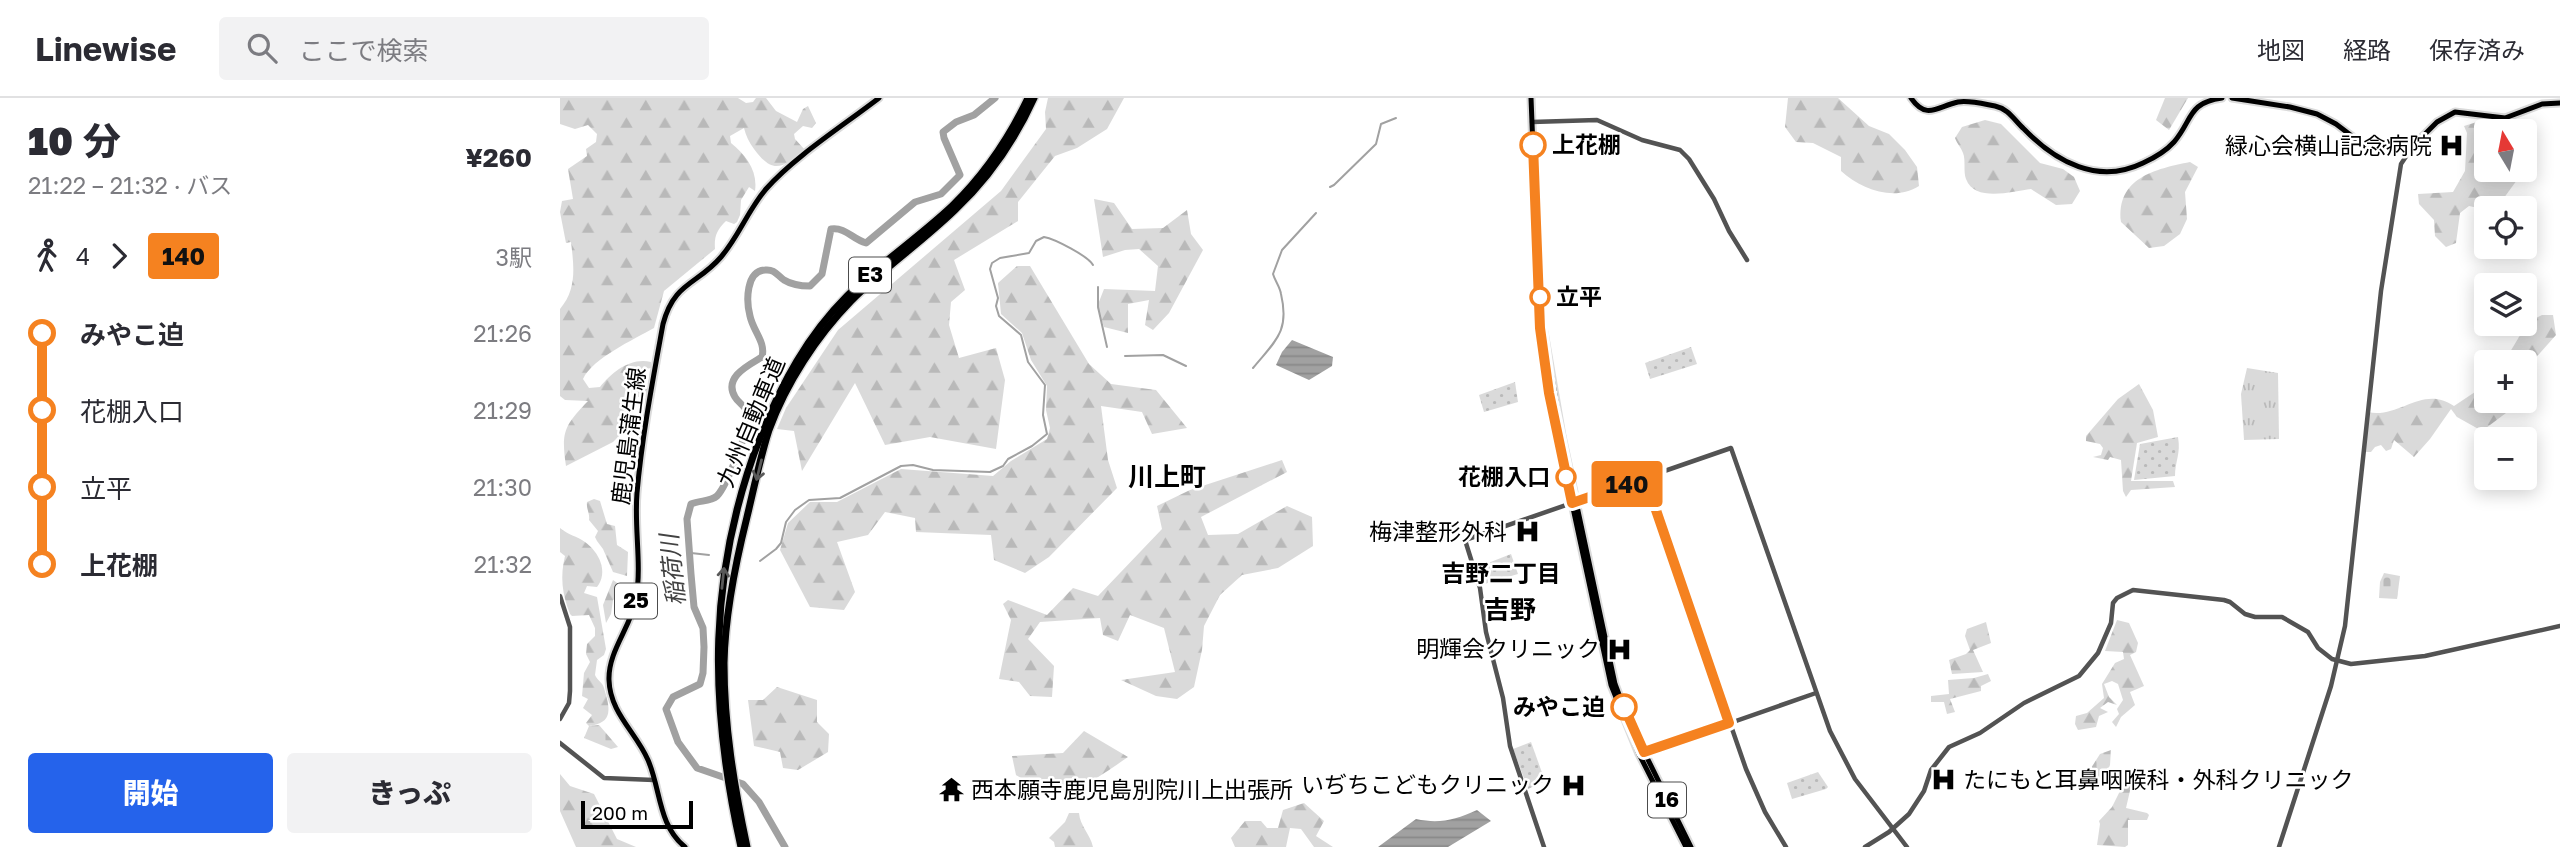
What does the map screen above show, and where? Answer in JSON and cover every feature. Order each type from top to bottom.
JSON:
[{"type":"highway","name":"九州自動車道","points":[[741,847],[728,763],[719,670],[723,571],[745,475],[782,386],[810,340],[839,304],[951,207],[976,180],[1006,140],[1028,98]]},
{"type":"highway","name":"九州自動車道","points":[[728,763],[725,695],[728,616],[745,527],[764,447],[776,413],[810,351],[829,326],[851,301],[955,211],[981,184],[1010,143],[1034,98]]},
{"type":"highway","name":"九州自動車道","points":[[732,790],[747,847]]},
{"type":"main road","name":"鹿児島蒲生線","points":[[685,847],[675,838],[664,819],[643,751],[617,711],[610,691],[609,677],[611,660],[636,602],[637,494],[666,313],[679,291],[722,257],[771,184],[879,98]]},
{"type":"main road","name":"16","points":[[1531,98],[1541,319],[1549,393],[1615,684],[1688,847]]},
{"type":"main road","points":[[1911,98],[1919,107],[1929,111],[1961,101],[2003,108],[2052,154],[2091,170],[2108,173],[2137,166],[2159,154],[2176,140],[2196,107],[2206,101],[2222,98]]},
{"type":"main road","points":[[2232,98],[2317,114],[2336,124],[2365,146],[2413,146],[2437,122],[2455,112],[2505,118],[2542,104],[2560,103]]},
{"type":"main road","name":"16","points":[[1574,502],[1611,685],[1637,748],[1688,847]]},
{"type":"street","points":[[1532,122],[1597,120],[1642,140],[1680,150],[1706,185],[1747,260]]},
{"type":"street","points":[[2279,847],[2338,662],[2348,606],[2382,278],[2401,164],[2413,146]]},
{"type":"street","points":[[1544,847],[1510,746],[1503,698],[1488,642],[1480,588],[1465,540],[1731,448],[1816,693],[1842,757],[1862,789],[1907,847]]},
{"type":"street","points":[[1645,478],[1755,792],[1786,847]]},
{"type":"street","points":[[1865,847],[1892,830],[1918,801],[1931,770],[1949,747],[1980,733],[2024,703],[2079,676],[2098,653],[2111,623],[2113,603],[2124,593],[2133,590],[2230,601],[2245,614],[2255,617],[2281,617],[2308,632],[2318,648],[2338,662],[2359,664],[2406,656],[2425,656],[2560,626]]},
{"type":"street","points":[[560,596],[570,627],[570,700],[560,719]]},
{"type":"street","points":[[1644,752],[1816,693]]},
{"type":"street","points":[[560,743],[604,778],[654,780]]},
{"type":"green space","points":[[560,98],[738,98],[746,103],[753,102],[756,98],[766,98],[776,111],[797,122],[803,109],[808,106],[816,123],[812,128],[803,126],[794,134],[805,150],[778,166],[767,163],[761,157],[749,141],[744,128],[730,136],[731,143],[742,153],[753,170],[755,191],[749,187],[741,200],[737,222],[734,224],[726,221],[720,227],[715,249],[664,291],[654,328],[614,350],[588,371],[583,379],[589,388],[600,387],[622,367],[636,362],[651,362],[651,368],[633,374],[634,379],[648,386],[647,397],[631,401],[626,411],[625,430],[613,442],[566,466],[566,430],[588,401],[565,400],[560,396],[560,309],[572,286],[573,269],[571,242],[566,243],[560,212],[562,201],[573,199],[568,169],[587,156],[586,149],[596,142],[597,134],[588,125],[575,129],[560,124]]},
{"type":"green space","points":[[1048,98],[1124,98],[1107,129],[1077,148],[1055,156],[1018,202],[1018,221],[954,260],[965,290],[951,302],[949,325],[959,358],[996,348],[1005,380],[996,449],[930,437],[885,445],[855,383],[802,471],[794,431],[777,429],[786,408],[838,330],[1001,191],[1046,129]]},
{"type":"green space","points":[[1788,98],[1838,98],[1869,126],[1889,134],[1905,150],[1917,167],[1919,186],[1899,193],[1868,188],[1841,171],[1841,157],[1813,143],[1796,142],[1785,127]]},
{"type":"green space","points":[[2165,98],[2188,98],[2169,130],[2156,120]]},
{"type":"green space","points":[[1985,120],[2001,124],[2040,163],[2063,169],[2074,177],[2080,191],[2072,204],[2056,205],[2031,189],[1995,194],[1977,191],[1971,186],[1965,176],[1963,153],[1955,138],[1962,127]]},
{"type":"green space","points":[[2474,123],[2474,182],[2516,182],[2505,196],[2474,196],[2474,207],[2469,206],[2460,213],[2456,243],[2446,247],[2435,236],[2434,220],[2419,204],[2418,194],[2453,192],[2465,171],[2467,133],[2464,126]]},
{"type":"green space","points":[[2190,162],[2198,167],[2185,192],[2187,219],[2180,234],[2164,246],[2149,248],[2121,222],[2121,207],[2125,195],[2131,186],[2151,172]]},
{"type":"green space","points":[[1094,199],[1114,203],[1132,229],[1163,228],[1187,210],[1191,234],[1203,250],[1169,313],[1153,330],[1145,325],[1149,300],[1128,304],[1128,333],[1104,327],[1097,307],[1104,289],[1155,291],[1158,266],[1139,249],[1103,257]]},
{"type":"green space","points":[[1017,266],[1030,266],[1089,364],[1111,384],[1156,390],[1187,428],[1152,434],[1142,412],[1101,406],[1108,460],[1117,488],[1049,557],[1025,573],[994,560],[991,535],[916,532],[915,518],[885,512],[868,535],[837,542],[855,592],[844,610],[810,607],[780,550],[788,523],[810,502],[837,502],[901,469],[993,476],[1011,461],[1047,439],[1050,428],[1046,410],[1047,386],[1031,360],[1022,333],[1001,314],[998,283]]},
{"type":"green space","points":[[2553,315],[2556,335],[2537,356],[2537,350],[2511,350],[2520,336],[2537,336],[2537,318]]},
{"type":"green space","points":[[1691,347],[1697,364],[1650,379],[1645,363]]},
{"type":"green space","points":[[2247,368],[2278,373],[2279,439],[2244,440],[2241,394]]},
{"type":"green space","points":[[1515,382],[1518,402],[1484,412],[1479,395]]},
{"type":"green space","points":[[2139,384],[2153,410],[2158,437],[2137,443],[2131,481],[2173,481],[2175,487],[2131,490],[2126,497],[2123,491],[2121,460],[2093,457],[2101,455],[2103,448],[2100,444],[2086,441],[2086,436],[2118,399]]},
{"type":"green space","points":[[2474,393],[2474,413],[2506,413],[2487,427],[2475,427],[2457,417],[2451,409],[2414,457],[2394,440],[2391,449],[2386,451],[2381,445],[2371,452],[2365,452],[2368,412],[2390,411],[2432,399],[2443,400],[2454,406]]},
{"type":"green space","points":[[2178,437],[2175,476],[2134,480],[2140,444]]},
{"type":"green space","points":[[1282,460],[1287,472],[1201,517],[1208,535],[1238,534],[1287,506],[1312,517],[1313,546],[1278,568],[1242,575],[1220,595],[1204,626],[1194,687],[1177,699],[1156,696],[1121,680],[1175,672],[1164,628],[1130,615],[1118,641],[1103,635],[1100,618],[1040,622],[1028,639],[1054,666],[1052,697],[1030,696],[1019,682],[999,679],[1011,620],[1003,604],[1008,600],[1047,615],[1073,588],[1098,596],[1162,529],[1157,506],[1190,490]]},
{"type":"green space","points":[[594,499],[600,501],[607,524],[615,526],[617,545],[628,552],[627,576],[613,572],[595,537],[598,531],[589,520],[587,504]]},
{"type":"green space","points":[[560,528],[590,546],[602,569],[601,581],[597,587],[587,586],[584,593],[597,597],[606,649],[604,655],[597,660],[595,675],[603,686],[608,713],[603,722],[589,726],[586,723],[592,715],[583,708],[588,699],[582,696],[584,673],[590,662],[586,654],[587,644],[595,636],[595,628],[589,615],[572,616],[567,607],[563,585],[565,556],[560,552]]},
{"type":"green space","points":[[1511,554],[1518,574],[1481,585],[1478,567]]},
{"type":"green space","points":[[2384,573],[2400,576],[2397,599],[2379,598],[2380,582]]},
{"type":"green space","points":[[613,580],[623,587],[621,594],[613,600],[611,614],[606,623],[603,605]]},
{"type":"green space","points":[[2117,620],[2129,623],[2138,643],[2136,652],[2130,655],[2144,686],[2130,692],[2135,705],[2121,717],[2116,727],[2112,722],[2119,714],[2117,709],[2123,700],[2118,684],[2112,681],[2104,684],[2109,697],[2117,705],[2108,702],[2100,708],[2108,712],[2099,716],[2096,727],[2078,730],[2075,724],[2076,716],[2087,713],[2104,698],[2102,684],[2115,663],[2124,659],[2123,652],[2105,651]]},
{"type":"green space","points":[[1986,622],[1991,643],[1973,650],[1983,672],[1952,674],[1949,660],[1970,650],[1965,636],[1967,629]]},
{"type":"green space","points":[[1988,674],[1991,681],[1981,686],[1981,691],[1950,699],[1955,712],[1947,714],[1944,702],[1931,702],[1931,696],[1949,694],[1948,680]]},
{"type":"green space","points":[[777,687],[817,700],[817,722],[829,734],[828,752],[798,770],[783,768],[780,752],[754,746],[748,700],[763,700]]},
{"type":"green space","points":[[599,725],[618,747],[611,749],[584,738],[589,726]]},
{"type":"green space","points":[[1084,731],[1128,757],[1100,776],[1075,788],[1048,789],[1016,775],[1012,756],[1063,753]]},
{"type":"green space","points":[[1531,742],[1545,781],[1528,789],[1513,749]]},
{"type":"green space","points":[[2111,750],[2110,765],[2102,784],[2084,779],[2100,754]]},
{"type":"green space","points":[[2117,769],[2127,771],[2132,782],[2126,808],[2149,815],[2147,820],[2128,820],[2128,845],[2125,847],[2097,845],[2099,821],[2112,807],[2122,787],[2112,782]]},
{"type":"green space","points":[[1818,772],[1828,787],[1792,799],[1787,783]]},
{"type":"green space","points":[[560,774],[570,786],[594,794],[617,839],[636,847],[576,847],[560,811]]},
{"type":"green space","points":[[1304,803],[1324,821],[1316,836],[1333,847],[1314,847],[1301,829],[1290,828],[1286,847],[1235,847],[1231,838],[1245,821],[1261,821],[1267,828],[1278,828],[1283,810]]},
{"type":"green space","points":[[1069,813],[1079,813],[1093,847],[1055,847],[1049,838],[1065,822]]},
{"type":"shaded area","points":[[1292,340],[1333,357],[1332,366],[1309,380],[1276,365]]},
{"type":"shaded area","points":[[1477,810],[1491,821],[1448,847],[1378,847],[1416,819],[1447,820]]},
{"type":"waterway","name":"稲荷川","points":[[785,847],[759,802],[743,784],[697,768],[678,742],[666,709],[673,697],[700,684],[703,673],[703,628],[694,607],[687,519],[691,504],[717,496],[726,481],[746,431],[748,414],[735,397],[732,383],[739,372],[762,357],[763,352],[750,316],[749,288],[754,276],[765,270],[774,271],[790,283],[810,286],[822,274],[831,229],[845,231],[866,243],[915,202],[941,194],[960,175],[943,132],[956,122],[974,115],[995,98]]},
{"type":"waterway","points":[[1330,187],[1376,144],[1381,124],[1396,118]]},
{"type":"waterway","points":[[1253,368],[1274,343],[1282,327],[1283,307],[1273,274],[1282,250],[1316,213]]},
{"type":"waterway","points":[[760,561],[781,543],[786,522],[795,510],[809,500],[840,498],[901,466],[990,472],[1003,466],[1008,459],[1047,434],[1043,415],[1045,385],[1028,362],[1021,335],[999,316],[996,306],[998,298],[990,269],[992,263],[1000,258],[1029,253],[1036,241],[1044,237],[1071,248],[1093,265]]},
{"type":"waterway","points":[[1098,287],[1098,307],[1107,347]]},
{"type":"waterway","points":[[1125,356],[1163,355],[1186,366]]},
{"type":"waterway","points":[[691,553],[709,555]]},
{"type":"bus line","name":"140","points":[[1533,145],[1540,328],[1549,393],[1572,503],[1645,478],[1729,723],[1644,752],[1624,707]]},
{"type":"place","name":"上花棚","points":[[1533,145]]},
{"type":"place","name":"緑心会横山記念病院","points":[[2452,146]]},
{"type":"place","name":"立平","points":[[1540,297]]},
{"type":"place","name":"花棚入口","points":[[1566,477]]},
{"type":"place","name":"梅津整形外科","points":[[1527,532]]},
{"type":"place","name":"明輝会クリニック","points":[[1620,649]]},
{"type":"place","name":"みやこ迫","points":[[1624,707]]},
{"type":"place","name":"たにもと耳鼻咽喉科・外科クリニック","points":[[1943,780]]},
{"type":"place","name":"いぢちこどもクリニック","points":[[1574,785]]},
{"type":"place","name":"西本願寺鹿児島別院川上出張所","points":[[951,790]]},
{"type":"district","name":"川上町","points":[[1167,477]]},
{"type":"district","name":"吉野二丁目","points":[[1501,574]]},
{"type":"district","name":"吉野","points":[[1510,610]]}]
